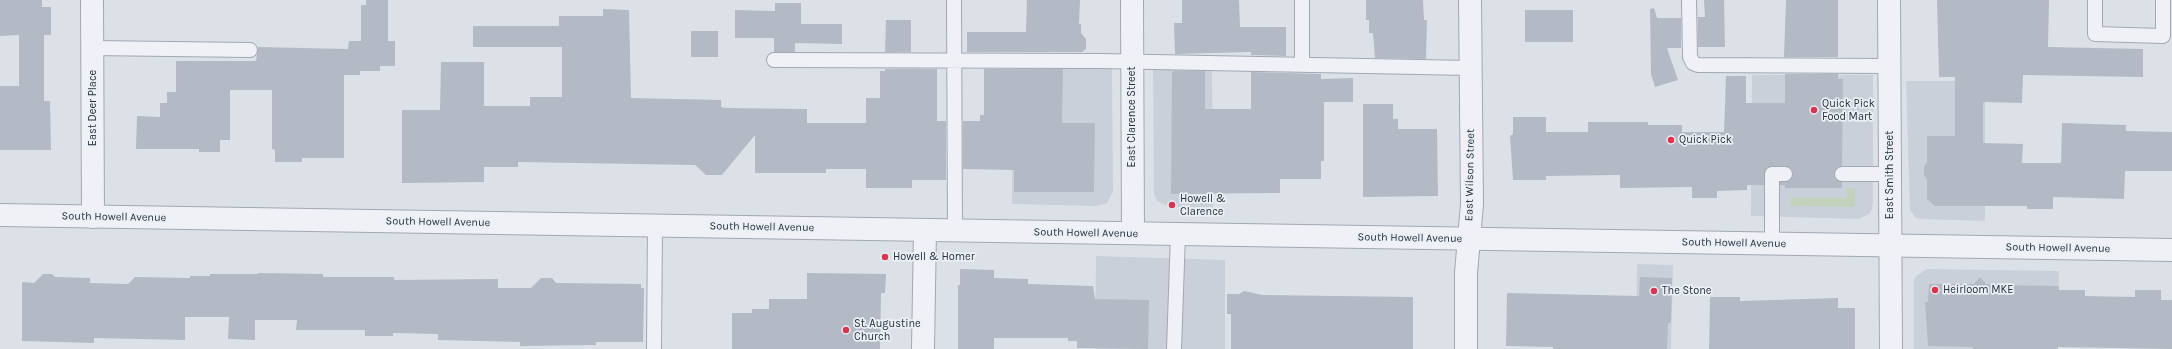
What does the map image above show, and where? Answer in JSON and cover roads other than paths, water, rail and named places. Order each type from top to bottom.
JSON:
[{"type":"street","name":"East Deer Place","points":[[92,0],[93,217]]},
{"type":"street","name":"East Clarence Street","points":[[1132,0],[1133,233]]},
{"type":"street","name":"East Wilson Street","points":[[1466,349],[1466,273],[1472,204],[1470,0]]},
{"type":"street","name":"East Smith Street","points":[[1889,0],[1891,349]]},
{"type":"street","name":"South Howell Avenue","points":[[0,215],[2172,250]]},
{"type":"street","points":[[923,349],[925,230]]},
{"type":"lane","points":[[954,0],[955,231]]},
{"type":"lane","points":[[1302,0],[1302,65]]},
{"type":"lane","points":[[1689,0],[1690,57],[1693,63],[1698,65],[1889,66]]},
{"type":"lane","points":[[2095,0],[2095,34],[2162,36],[2163,0]]},
{"type":"lane","points":[[92,48],[250,50]]},
{"type":"lane","points":[[774,60],[1132,62],[1471,68]]},
{"type":"lane","points":[[1772,243],[1772,174],[1785,174]]},
{"type":"lane","points":[[1842,174],[1890,174]]},
{"type":"lane","points":[[654,349],[655,226]]},
{"type":"lane","points":[[1174,349],[1178,234]]},
{"type":"place","name":"Quick Pick Food Mart","points":[[1814,110]]},
{"type":"place","name":"Quick Pick","points":[[1671,140]]},
{"type":"place","name":"Howell & Clarence","points":[[1172,205]]},
{"type":"place","name":"Howell & Homer","points":[[885,257]]},
{"type":"place","name":"Heirloom MKE","points":[[1935,290]]},
{"type":"place","name":"The Stone","points":[[1654,291]]},
{"type":"place","name":"St. Augustine Church","points":[[846,330]]}]
